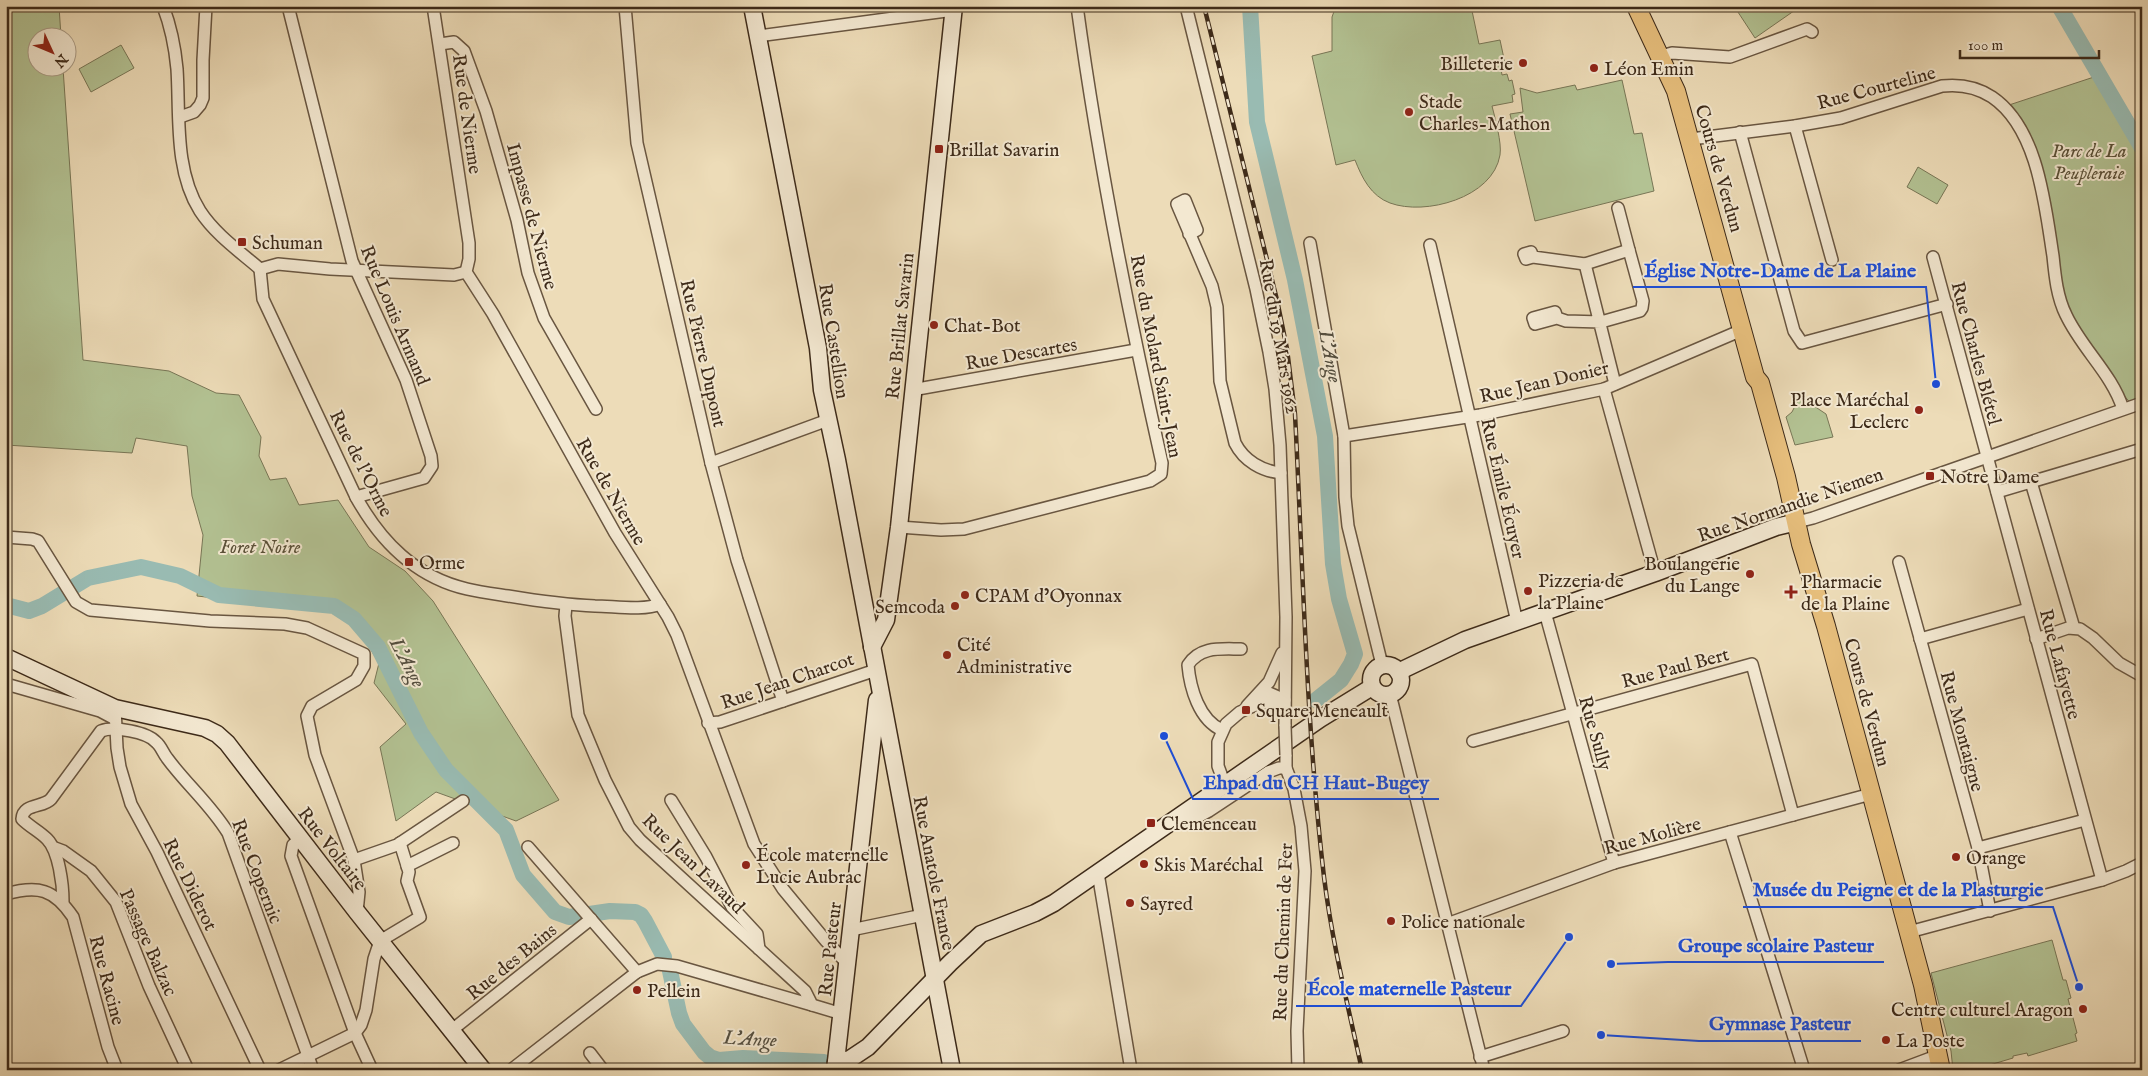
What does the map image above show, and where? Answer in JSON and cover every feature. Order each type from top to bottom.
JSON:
[{"type":"main road","name":"Rue Castellion","points":[[752,6],[816,338],[828,420],[878,676]]},
{"type":"main road","name":"Cours de Verdun","points":[[1636,6],[1676,90],[1742,330],[1756,377],[1760,383],[1797,522],[1801,544],[1826,626],[1909,932],[1940,1063]]},
{"type":"main road","name":"Rue Brillat Savarin","points":[[872,647],[886,620],[898,527],[954,8]]},
{"type":"main road","name":"Rue Normandie Niemen","points":[[1398,672],[1450,645],[1655,573],[1776,527],[1797,522]]},
{"type":"main road","name":"Rue Voltaire","points":[[6,658],[115,718],[205,728],[218,734],[483,1070]]},
{"type":"main road","points":[[1382,665],[1391,666],[1398,672],[1400,685],[1390,694],[1382,694],[1372,687],[1371,676],[1382,665]]},
{"type":"main road","name":"Rue Anatole France","points":[[878,676],[952,1070]]},
{"type":"main road","name":"Rue Pasteur","points":[[836,1066],[878,676]]},
{"type":"main road","points":[[836,1066],[868,1047],[982,934],[1042,910],[1173,822],[1320,719],[1372,687]]},
{"type":"street","points":[[163,6],[172,30],[177,67],[182,155],[186,176],[199,209],[216,231],[260,269],[278,264],[454,275],[466,272]]},
{"type":"street","points":[[180,117],[194,112],[203,98],[202,60],[206,6]]},
{"type":"street","name":"Rue Louis Armand","points":[[288,6],[344,235],[355,270],[406,380],[431,456],[432,466],[424,478],[356,497]]},
{"type":"street","name":"Rue de Nierme","points":[[433,6],[469,243],[469,259],[466,272],[493,314],[615,533],[660,604],[677,635],[754,844],[783,889],[842,958],[848,961]]},
{"type":"street","name":"Rue Pierre Dupont","points":[[625,6],[637,143],[711,463],[737,560],[783,700]]},
{"type":"street","name":"Rue du Molard Saint-Jean","points":[[898,527],[940,530],[964,529],[1156,478],[1161,474],[1162,463],[1136,350],[1090,99],[1077,6]]},
{"type":"street","name":"Rue du 19 Mars 1962","points":[[1186,6],[1256,289],[1269,352],[1277,409],[1281,473],[1286,768]]},
{"type":"street","points":[[758,36],[954,8]]},
{"type":"street","points":[[1661,56],[1672,53],[1730,57],[1808,29],[1812,32]]},
{"type":"street","name":"Impasse de Nierme","points":[[440,44],[454,42],[464,51],[486,111],[517,220],[528,273],[541,310],[596,409]]},
{"type":"street","name":"Rue Courteline","points":[[1690,139],[1795,126],[1841,118],[1950,85],[1976,89],[1987,94],[2006,106],[2019,124],[2030,149],[2045,206],[2058,291],[2066,315],[2082,343],[2118,392],[2123,409]]},
{"type":"street","points":[[1795,126],[1832,260]]},
{"type":"street","points":[[1740,132],[1794,331],[1802,343],[1947,304]]},
{"type":"street","points":[[1557,318],[1566,322],[1601,322],[1636,313],[1642,308],[1643,301],[1618,208]]},
{"type":"street","points":[[1189,234],[1212,286],[1217,307],[1220,381],[1235,443],[1239,451],[1249,461],[1273,472],[1281,473]]},
{"type":"street","points":[[1310,243],[1344,436],[1345,497],[1348,526],[1382,665]]},
{"type":"street","name":"Rue Émile Écuyer","points":[[1430,245],[1517,622]]},
{"type":"street","points":[[1532,257],[1585,264],[1629,250]]},
{"type":"street","name":"Rue Charles Blétel","points":[[1933,258],[1987,457]]},
{"type":"street","points":[[1585,264],[1615,384]]},
{"type":"street","name":"Rue de l'Orme","points":[[260,269],[263,299],[356,497],[373,527],[391,547],[414,565],[436,578],[468,590],[566,605],[646,607],[660,604]]},
{"type":"street","name":"Rue Jean Donier","points":[[1344,436],[1469,416],[1604,389],[1742,330]]},
{"type":"street","name":"Rue Descartes","points":[[912,390],[1136,350]]},
{"type":"street","points":[[1604,389],[1655,573]]},
{"type":"street","name":"Rue Normandie Niemen","points":[[1797,522],[2142,403]]},
{"type":"street","points":[[711,463],[828,420]]},
{"type":"street","points":[[1997,492],[2142,448]]},
{"type":"street","name":"Rue Lafayette","points":[[1987,457],[2102,880]]},
{"type":"street","points":[[2031,482],[2074,628]]},
{"type":"street","points":[[6,537],[32,538],[38,541],[76,602],[90,610],[210,621],[285,624],[307,628],[364,654],[364,666],[356,680],[312,706],[307,716],[315,755],[354,860],[359,892],[357,912]]},
{"type":"street","name":"Rue Montaigne","points":[[1899,562],[1978,848],[1990,911]]},
{"type":"street","name":"Rue Jean Lavaud","points":[[566,605],[566,624],[578,715],[605,780],[629,827],[640,840],[805,991],[812,1005]]},
{"type":"street","points":[[1920,639],[2028,609]]},
{"type":"street","name":"Rue Sully","points":[[1545,612],[1614,863]]},
{"type":"street","points":[[2036,639],[2068,628],[2074,628],[2093,638],[2119,663],[2142,676]]},
{"type":"street","points":[[1225,785],[1218,766],[1218,742],[1222,730],[1273,676],[1285,645]]},
{"type":"street","points":[[1222,730],[1212,725],[1203,713],[1192,686],[1188,664],[1198,653],[1204,651],[1241,649]]},
{"type":"street","name":"Rue Paul Bert","points":[[1572,713],[1752,664],[1793,815]]},
{"type":"street","name":"Rue Jean Charcot","points":[[708,723],[720,722],[783,700],[878,676]]},
{"type":"street","name":"Rue Copernic","points":[[6,684],[100,710],[147,736],[156,742],[166,758],[218,818],[228,833],[313,1070]]},
{"type":"street","points":[[1253,699],[1269,693],[1284,705]]},
{"type":"street","points":[[1390,694],[1484,1070]]},
{"type":"street","points":[[1240,712],[1257,704],[1268,702],[1284,705]]},
{"type":"street","points":[[1473,741],[1572,713]]},
{"type":"street","name":"Passage Balzac","points":[[115,718],[106,729],[98,733],[48,802],[24,811],[22,819],[27,825],[47,838],[55,848],[63,850],[91,870],[116,902],[150,986],[188,1070]]},
{"type":"street","name":"Rue Diderot","points":[[115,718],[120,767],[131,804],[157,852],[260,1070]]},
{"type":"street","points":[[1173,822],[1196,818],[1268,772],[1279,768],[1286,768]]},
{"type":"street","name":"Rue du Chemin de Fer","points":[[1286,768],[1294,789],[1301,826],[1305,871],[1296,1031],[1298,1070]]},
{"type":"street","name":"Rue Molière","points":[[1447,924],[1614,863],[1871,794]]},
{"type":"street","points":[[672,800],[706,857],[732,907],[757,934],[759,949]]},
{"type":"street","points":[[354,860],[400,842],[463,801]]},
{"type":"street","points":[[1978,848],[2085,820]]},
{"type":"street","points":[[1730,832],[1804,1070]]},
{"type":"street","points":[[300,838],[293,845],[291,856],[355,1033],[372,1070]]},
{"type":"street","points":[[279,1070],[355,1033],[361,1025],[366,1010],[374,959],[380,941],[420,917],[407,881],[409,872],[400,842]]},
{"type":"street","points":[[407,866],[453,843]]},
{"type":"street","points":[[55,848],[63,902]]},
{"type":"street","points":[[528,848],[637,972]]},
{"type":"street","points":[[1909,932],[2102,880],[2142,863]]},
{"type":"street","points":[[1098,873],[1131,1070]]},
{"type":"street","points":[[6,894],[20,890],[40,889],[52,894],[63,902]]},
{"type":"street","name":"Rue Racine","points":[[63,902],[73,917],[116,1070]]},
{"type":"street","points":[[851,930],[923,915]]},
{"type":"street","name":"Rue des Bains","points":[[452,1030],[591,919]]},
{"type":"street","points":[[511,1070],[637,972],[657,964],[676,966],[842,1014]]},
{"type":"street","points":[[1480,1057],[1562,1031]]},
{"type":"street","points":[[590,1053],[603,1070]]},
{"type":"street","points":[[1899,1070],[1940,1063]]},
{"type":"green space","name":"Foret Noire","points":[[6,6],[59,6],[60,28],[28,28],[28,78],[64,78],[83,360],[169,371],[216,393],[239,395],[261,437],[259,456],[270,480],[286,478],[299,505],[338,500],[369,547],[405,571],[433,601],[559,800],[516,821],[436,792],[396,821],[380,747],[406,724],[374,683],[379,663],[357,627],[329,611],[197,596],[203,535],[192,496],[187,446],[136,438],[132,453],[6,445]]},
{"type":"green space","name":"Stade Charles-Mathon","points":[[1336,6],[1471,6],[1479,44],[1500,40],[1506,68],[1501,69],[1502,75],[1507,74],[1509,81],[1512,80],[1515,94],[1512,95],[1513,102],[1492,106],[1499,137],[1500,155],[1495,170],[1485,182],[1471,193],[1438,205],[1404,206],[1383,200],[1372,191],[1364,180],[1355,160],[1336,165],[1312,56],[1332,51],[1332,17]]},
{"type":"green space","points":[[1734,6],[1801,6],[1755,38]]},
{"type":"green space","points":[[121,45],[134,68],[91,92],[79,69]]},
{"type":"green space","name":"Parc de La Peupleraie","points":[[2100,75],[2142,148],[2142,403],[2133,406],[2104,372],[2066,315],[2030,149],[2006,106]]},
{"type":"green space","points":[[1622,80],[1634,134],[1642,133],[1654,191],[1535,221],[1510,114],[1523,112],[1520,88],[1537,93],[1575,85],[1577,90]]},
{"type":"green space","points":[[1918,167],[1948,185],[1937,204],[1907,187]]},
{"type":"green space","points":[[1798,400],[1805,400],[1826,414],[1833,437],[1795,445],[1786,417],[1792,412]]},
{"type":"green space","points":[[2052,940],[2063,980],[2066,980],[2071,998],[2068,999],[2077,1033],[2075,1034],[2077,1041],[2028,1056],[2027,1053],[2013,1056],[2013,1058],[1973,1070],[1953,1070],[1951,1051],[1931,973]]},
{"type":"waterway","name":"L'Ange","points":[[1250,6],[1257,122],[1295,280],[1325,436],[1333,564],[1339,599],[1355,654],[1341,680],[1316,700]]},
{"type":"waterway","points":[[2059,6],[2142,148]]},
{"type":"waterway","name":"L'Ange","points":[[6,605],[29,611],[42,606],[88,578],[141,567],[180,576],[219,595],[334,606],[354,619],[378,647],[421,733],[446,770],[506,830],[523,875],[555,912],[569,917],[610,911],[635,912],[641,915],[645,921],[664,957]]},
{"type":"waterway","name":"L'Ange","points":[[670,971],[683,1024],[710,1057],[719,1060],[743,1058],[824,1062]]},
{"type":"railway","points":[[1204,6],[1277,300],[1287,349],[1295,414],[1309,704],[1324,877],[1331,926],[1362,1070]]},
{"type":"place","name":"Billeterie","points":[[1523,63]]},
{"type":"place","name":"Léon Emin","points":[[1594,68]]},
{"type":"place","name":"Stade Charles-Mathon","points":[[1409,112]]},
{"type":"place","name":"Brillat Savarin","points":[[939,149]]},
{"type":"place","name":"Schuman","points":[[242,242]]},
{"type":"place","name":"Chat-Bot","points":[[934,325]]},
{"type":"place","name":"Église Notre-Dame de La Plaine","points":[[1936,384]]},
{"type":"place","name":"Place Maréchal Leclerc","points":[[1919,410]]},
{"type":"place","name":"Notre Dame","points":[[1930,476]]},
{"type":"place","name":"Orme","points":[[409,562]]},
{"type":"place","name":"Boulangerie du Lange","points":[[1750,574]]},
{"type":"place","name":"Pizzeria de la Plaine","points":[[1528,591]]},
{"type":"place","name":"Pharmacie de la Plaine","points":[[1791,592]]},
{"type":"place","name":"CPAM d’Oyonnax","points":[[965,595]]},
{"type":"place","name":"Semcoda","points":[[955,606]]},
{"type":"place","name":"Cité Administrative","points":[[947,655]]},
{"type":"place","name":"Square Meneault","points":[[1246,710]]},
{"type":"place","name":"Ehpad du CH Haut-Bugey","points":[[1164,736]]},
{"type":"place","name":"Clemenceau","points":[[1151,823]]},
{"type":"place","name":"Orange","points":[[1956,857]]},
{"type":"place","name":"Skis Maréchal","points":[[1144,864]]},
{"type":"place","name":"École maternelle Lucie Aubrac","points":[[746,865]]},
{"type":"place","name":"Sayred","points":[[1130,903]]},
{"type":"place","name":"Police nationale","points":[[1391,921]]},
{"type":"place","name":"École maternelle Pasteur","points":[[1569,937]]},
{"type":"place","name":"Groupe scolaire Pasteur","points":[[1611,964]]},
{"type":"place","name":"Musée du Peigne et de la Plasturgie","points":[[2079,987]]},
{"type":"place","name":"Pellein","points":[[637,990]]},
{"type":"place","name":"Centre culturel Aragon","points":[[2083,1009]]},
{"type":"place","name":"Gymnase Pasteur","points":[[1601,1035]]},
{"type":"place","name":"La Poste","points":[[1886,1040]]}]
